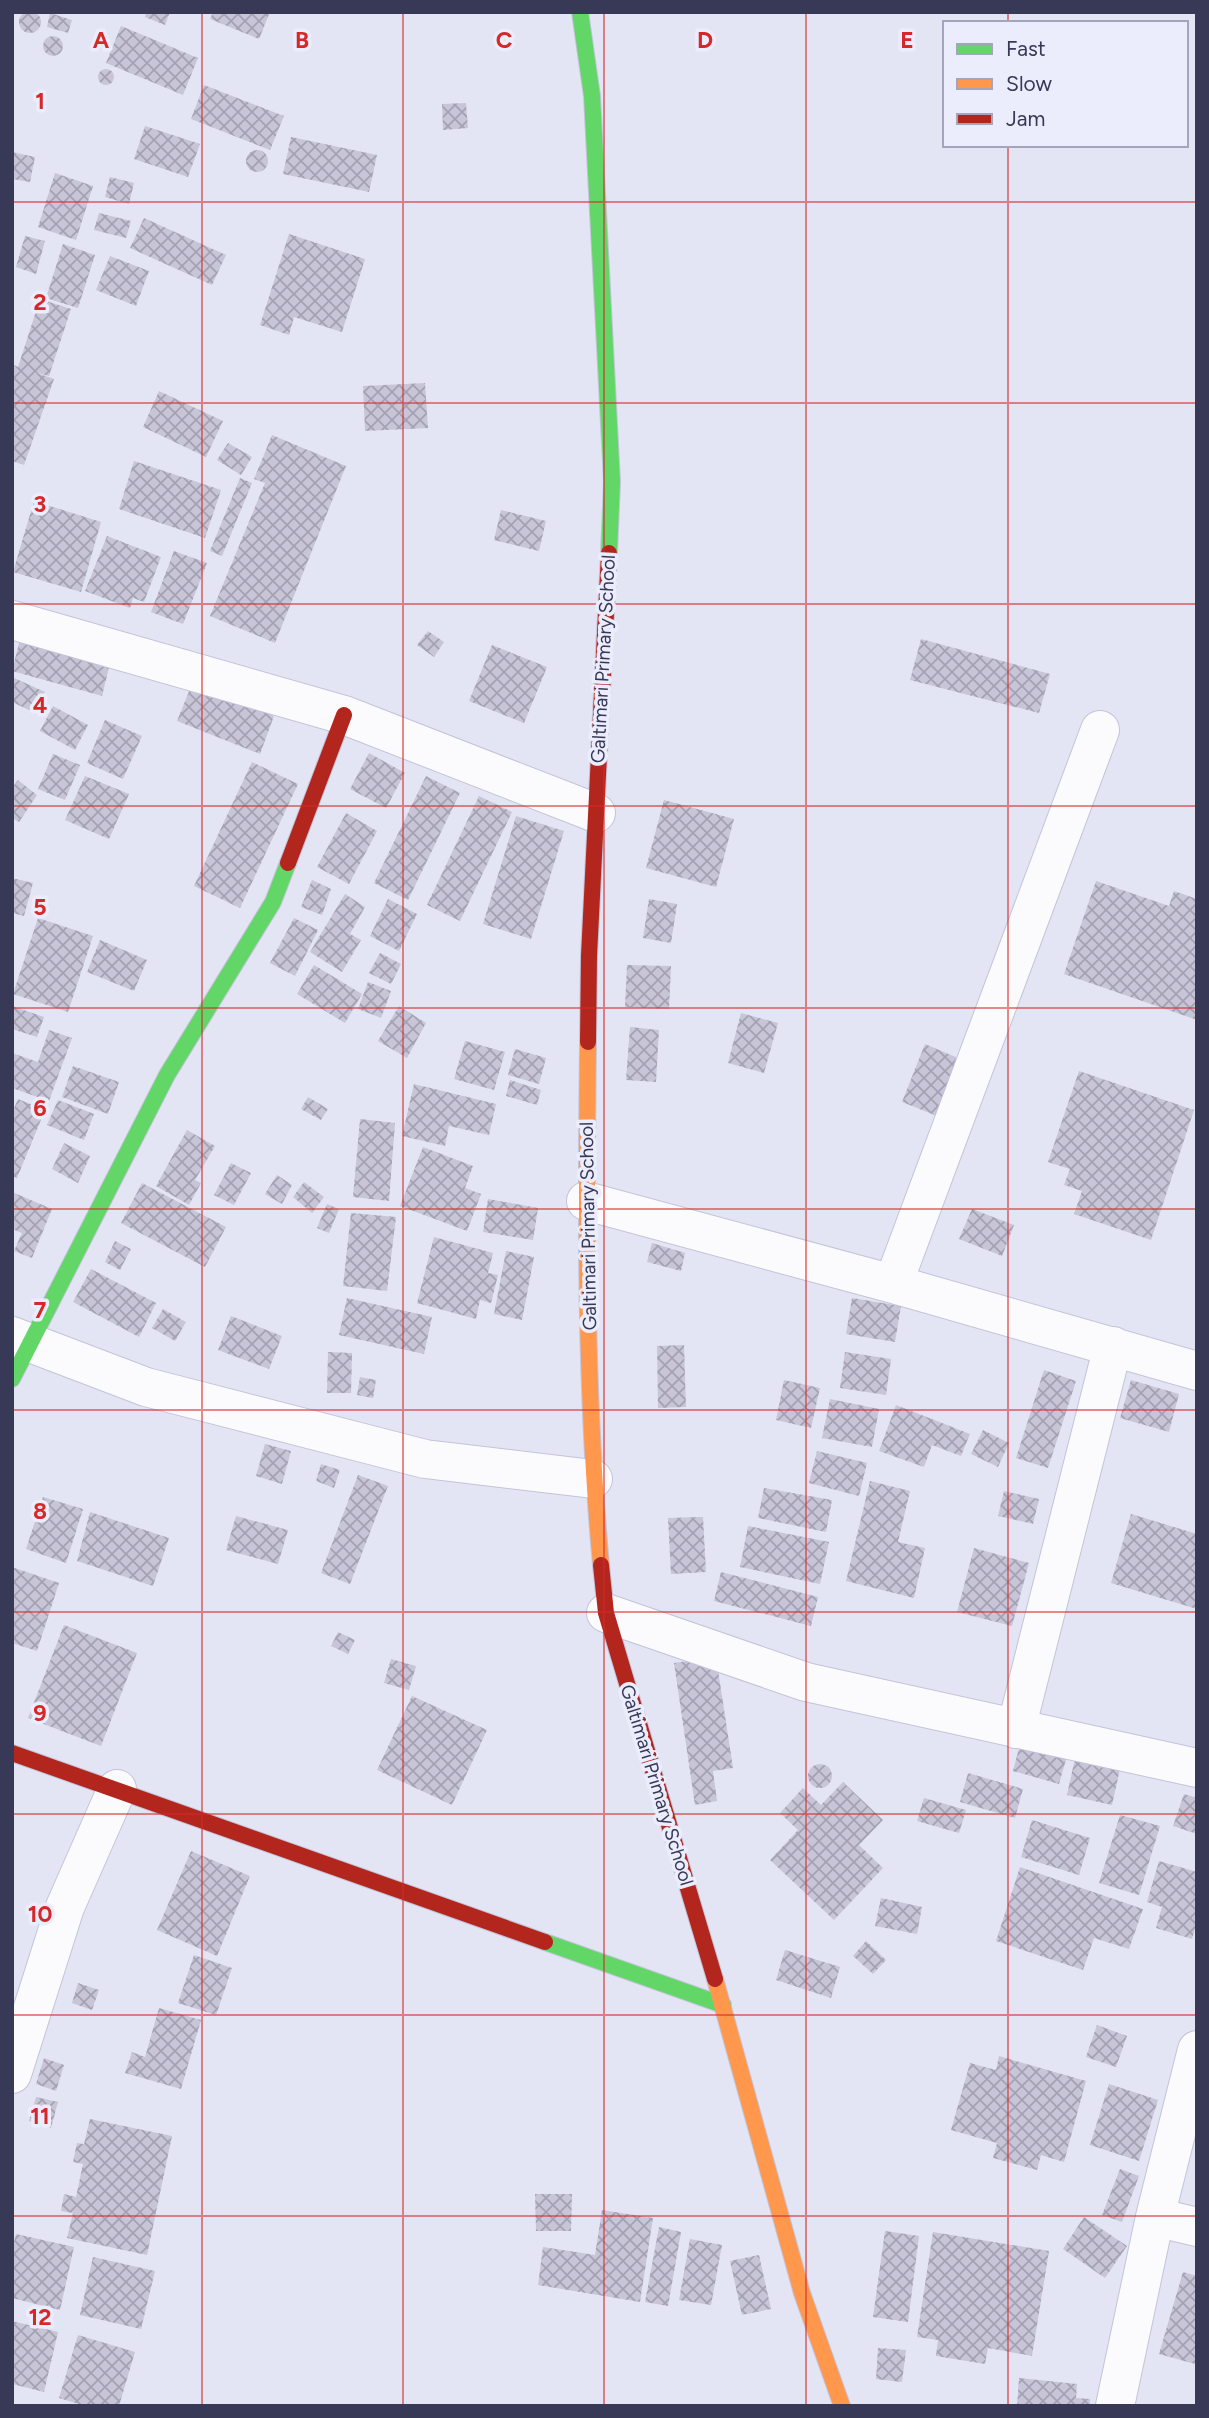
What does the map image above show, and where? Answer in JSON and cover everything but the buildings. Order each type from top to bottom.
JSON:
[{"type":"street","name":"Galtimari Primary School","points":[[580,12],[592,96],[612,482],[589,956],[586,1201],[593,1479],[606,1613],[723,2005],[802,2293],[842,2406]]},
{"type":"street","points":[[12,621],[344,715],[596,813]]},
{"type":"street","points":[[12,1379],[21,1340],[167,1075],[273,902],[344,715]]},
{"type":"street","points":[[893,1284],[1100,730]]},
{"type":"street","points":[[586,1201],[893,1284],[1197,1371]]},
{"type":"street","points":[[21,1340],[146,1387],[425,1459],[593,1479]]},
{"type":"street","points":[[1016,1729],[1114,1346]]},
{"type":"street","points":[[606,1613],[806,1682],[1197,1768]]},
{"type":"street","points":[[12,1753],[723,2005]]},
{"type":"street","points":[[12,2074],[65,1907],[117,1789]]},
{"type":"street","points":[[1115,2406],[1155,2217],[1197,2050]]},
{"type":"street","points":[[1155,2217],[1197,2227]]},
{"type":"traffic: fast","points":[[580,12],[592,96],[612,482],[609,553]]},
{"type":"traffic: fast","points":[[12,1379],[167,1075],[273,902],[288,863]]},
{"type":"traffic: fast","points":[[545,1942],[723,2005]]},
{"type":"traffic: slow","points":[[588,1042],[589,1369],[601,1565]]},
{"type":"traffic: slow","points":[[715,1979],[802,2293],[842,2406]]},
{"type":"traffic: jam","points":[[588,1042],[589,956],[609,553]]},
{"type":"traffic: jam","points":[[288,863],[344,715]]},
{"type":"traffic: jam","points":[[601,1565],[606,1613],[715,1979]]},
{"type":"traffic: jam","points":[[12,1753],[545,1942]]}]
